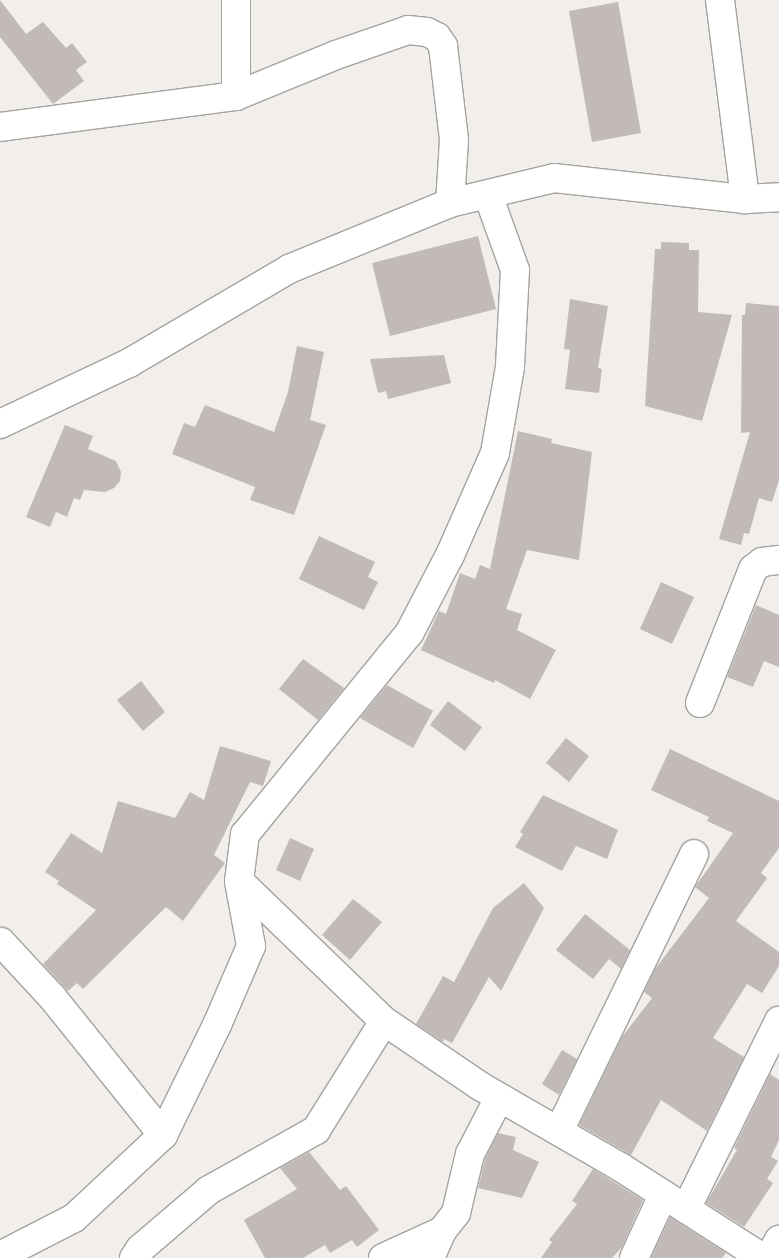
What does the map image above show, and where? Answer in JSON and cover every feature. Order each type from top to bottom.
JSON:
[{"type":"street","points":[[236,0],[236,96]]},
{"type":"street","points":[[720,0],[745,199]]},
{"type":"street","points":[[0,126],[236,96],[336,55],[408,30],[437,37],[443,46],[454,140],[450,203]]},
{"type":"street","points":[[0,424],[129,363],[289,269],[450,203],[554,178],[745,199],[779,197]]},
{"type":"street","points":[[0,1256],[74,1218],[163,1135],[217,1025],[251,946],[239,882],[245,834],[410,632],[466,523],[495,452],[510,367],[515,270],[488,195]]},
{"type":"street","points":[[700,703],[753,569],[762,562],[779,560]]},
{"type":"street","points":[[559,1131],[694,854]]},
{"type":"street","points":[[239,882],[384,1022],[500,1098],[559,1131],[763,1258]]},
{"type":"street","points":[[0,948],[52,997],[163,1135]]},
{"type":"street","points":[[634,1258],[674,1202],[779,1021]]},
{"type":"street","points":[[134,1258],[140,1249],[209,1190],[316,1130],[384,1022]]},
{"type":"street","points":[[430,1258],[442,1231],[456,1213],[470,1154],[500,1098]]},
{"type":"street","points":[[383,1258],[442,1231]]},
{"type":"street","points":[[769,1258],[779,1240]]},
{"type":"building","points":[[0,0],[26,34],[43,22],[66,48],[72,43],[87,62],[76,70],[84,81],[53,104],[0,37]]},
{"type":"building","points":[[618,2],[641,133],[592,142],[569,11]]},
{"type":"building","points":[[478,236],[496,309],[390,336],[372,263]]},
{"type":"building","points":[[661,242],[689,243],[689,250],[699,250],[698,312],[732,315],[702,421],[645,406],[655,249],[661,249]]},
{"type":"building","points":[[570,299],[608,306],[598,368],[602,369],[599,393],[565,389],[570,350],[564,349]]},
{"type":"building","points":[[746,303],[779,306],[779,480],[772,502],[759,498],[749,534],[744,533],[741,545],[719,539],[750,432],[741,433],[742,315],[745,315]]},
{"type":"building","points":[[297,346],[324,352],[310,420],[326,425],[294,515],[250,500],[255,487],[172,454],[184,423],[195,427],[205,405],[274,432],[288,392]]},
{"type":"building","points":[[444,355],[451,383],[388,399],[386,391],[378,393],[370,359]]},
{"type":"building","points":[[65,425],[93,436],[88,449],[116,461],[121,472],[120,481],[114,488],[105,492],[84,490],[80,500],[74,498],[67,517],[56,512],[50,527],[26,517]]},
{"type":"building","points":[[518,431],[552,439],[551,443],[592,452],[579,560],[527,550],[506,609],[522,614],[517,630],[556,650],[530,699],[495,680],[494,683],[421,650],[439,611],[446,614],[460,573],[475,579],[480,565],[490,569]]},
{"type":"building","points":[[319,536],[375,562],[368,577],[378,582],[364,610],[299,579]]},
{"type":"building","points":[[661,582],[694,597],[672,644],[640,629]]},
{"type":"building","points":[[756,605],[779,615],[779,667],[764,661],[753,687],[727,677]]},
{"type":"building","points":[[303,659],[344,688],[318,720],[279,689]]},
{"type":"building","points":[[141,681],[165,712],[143,731],[117,700]]},
{"type":"building","points":[[387,685],[433,711],[413,748],[360,718]]},
{"type":"building","points":[[448,701],[482,727],[465,751],[430,725]]},
{"type":"building","points":[[566,738],[589,756],[569,782],[546,763]]},
{"type":"building","points":[[220,746],[271,761],[263,786],[250,782],[214,855],[225,863],[183,921],[166,907],[83,989],[77,983],[68,991],[43,964],[96,910],[57,884],[59,881],[45,872],[71,833],[102,853],[118,801],[175,818],[190,792],[204,800]]},
{"type":"building","points":[[670,749],[779,801],[779,848],[761,873],[767,878],[736,921],[779,952],[779,966],[762,993],[747,984],[713,1038],[744,1057],[707,1131],[661,1100],[631,1155],[579,1125],[622,1037],[652,998],[644,992],[655,969],[709,898],[695,887],[733,833],[707,821],[709,817],[651,790]]},
{"type":"building","points":[[543,795],[618,830],[607,859],[576,846],[562,871],[515,847],[523,834],[520,832]]},
{"type":"building","points":[[290,838],[314,849],[300,881],[276,870]]},
{"type":"building","points":[[524,883],[544,908],[501,991],[489,977],[452,1043],[444,1039],[443,1042],[416,1024],[443,976],[454,982],[493,908]]},
{"type":"building","points":[[353,899],[382,922],[350,960],[322,935]]},
{"type":"building","points":[[585,914],[630,950],[621,969],[609,959],[593,979],[556,950]]},
{"type":"building","points":[[562,1050],[577,1059],[559,1095],[542,1084]]},
{"type":"building","points":[[770,1074],[779,1080],[779,1140],[771,1157],[778,1161],[767,1179],[773,1183],[744,1227],[706,1203],[737,1150],[734,1148]]},
{"type":"building","points":[[498,1133],[516,1137],[513,1150],[539,1162],[522,1198],[478,1188],[485,1159]]},
{"type":"building","points":[[309,1152],[340,1190],[346,1186],[379,1230],[357,1247],[352,1240],[330,1253],[325,1245],[303,1258],[265,1258],[244,1220],[297,1189],[280,1168]]},
{"type":"building","points":[[593,1169],[643,1200],[622,1247],[612,1258],[541,1258],[552,1242],[549,1240],[577,1204],[572,1201]]},
{"type":"building","points":[[670,1217],[726,1253],[722,1258],[651,1258]]}]
